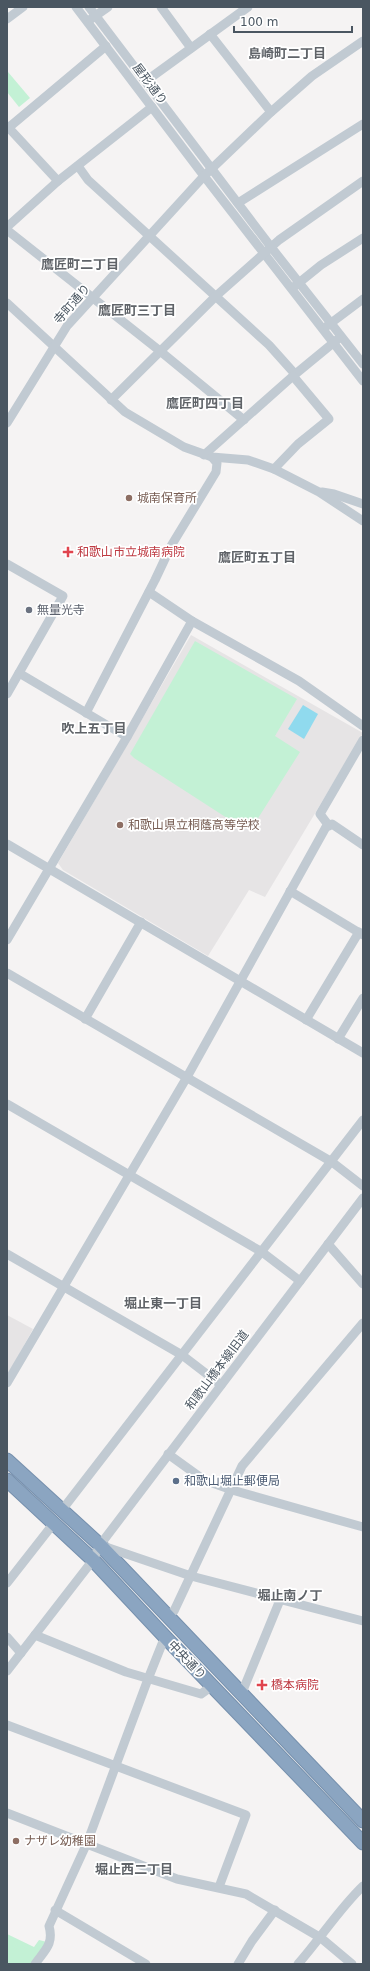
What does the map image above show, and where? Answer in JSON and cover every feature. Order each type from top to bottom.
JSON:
[{"type":"highway","name":"中央通り","points":[[7,1460],[100,1545],[241,1695],[363,1821]]},
{"type":"highway","name":"中央通り","points":[[7,1480],[93,1560],[363,1842]]},
{"type":"street","points":[[7,19],[23,7]]},
{"type":"street","name":"屋形通り","points":[[76,7],[264,255],[363,381]]},
{"type":"street","name":"屋形通り","points":[[89,7],[271,247],[363,364]]},
{"type":"street","points":[[87,22],[108,7]]},
{"type":"street","points":[[161,7],[192,48]]},
{"type":"street","points":[[146,82],[248,7]]},
{"type":"street","points":[[210,34],[271,112]]},
{"type":"street","points":[[212,169],[271,112],[312,76],[363,41]]},
{"type":"street","points":[[58,181],[8,128],[106,46]]},
{"type":"street","points":[[152,107],[58,181],[7,228],[244,420]]},
{"type":"street","points":[[238,203],[363,124]]},
{"type":"street","points":[[78,166],[88,180],[269,345],[329,419],[298,444],[274,469]]},
{"type":"street","name":"寺町通り","points":[[7,423],[67,326],[212,169]]},
{"type":"street","points":[[111,400],[216,296],[264,255],[279,240],[363,181]]},
{"type":"street","points":[[291,289],[321,265],[363,238]]},
{"type":"street","points":[[322,329],[363,299]]},
{"type":"street","points":[[7,302],[125,412],[178,443],[208,456],[217,463],[216,472],[171,546],[149,592],[86,712]]},
{"type":"street","points":[[208,456],[244,420],[294,375],[341,336]]},
{"type":"street","points":[[208,456],[248,460],[274,469],[319,492],[363,521]]},
{"type":"street","points":[[319,492],[334,494],[363,504]]},
{"type":"street","points":[[7,564],[63,596],[7,694]]},
{"type":"street","points":[[149,592],[192,621],[299,681],[363,726]]},
{"type":"street","points":[[7,940],[50,869],[192,621]]},
{"type":"street","points":[[18,673],[127,736]]},
{"type":"street","points":[[328,826],[320,814],[363,740]]},
{"type":"street","points":[[7,1383],[63,1285],[187,1077],[240,980],[328,826],[332,824],[363,845]]},
{"type":"street","points":[[7,844],[363,1053]]},
{"type":"street","points":[[290,891],[361,934],[306,1020]]},
{"type":"street","points":[[85,1019],[141,922]]},
{"type":"street","points":[[7,973],[332,1162],[363,1186]]},
{"type":"street","points":[[338,1039],[363,998]]},
{"type":"street","points":[[7,1104],[262,1252],[300,1281]]},
{"type":"street","points":[[62,1510],[363,1120]]},
{"type":"street","name":"和歌山橋本線旧道","points":[[7,1671],[93,1560],[100,1545],[363,1198]]},
{"type":"street","points":[[328,1244],[363,1284]]},
{"type":"street","points":[[7,1254],[182,1355],[221,1385]]},
{"type":"street","points":[[166,1616],[174,1612],[206,1539],[232,1490],[242,1466],[363,1323]]},
{"type":"street","points":[[168,1454],[204,1480],[232,1490],[363,1527]]},
{"type":"street","points":[[7,1583],[54,1523]]},
{"type":"street","points":[[100,1545],[191,1576],[363,1621]]},
{"type":"street","points":[[241,1695],[280,1600]]},
{"type":"street","points":[[35,1635],[148,1679],[202,1694],[212,1686]]},
{"type":"street","points":[[7,1637],[22,1653]]},
{"type":"street","points":[[35,1964],[51,1942],[52,1936],[49,1926],[55,1910],[87,1843],[148,1679],[162,1644],[167,1639]]},
{"type":"street","points":[[7,1725],[246,1815],[219,1887]]},
{"type":"street","points":[[7,1813],[177,1879],[246,1894],[320,1938],[352,1964]]},
{"type":"street","points":[[298,1964],[320,1938],[343,1905],[363,1886]]},
{"type":"street","points":[[55,1910],[146,1964]]},
{"type":"street","points":[[238,1964],[252,1941],[275,1910]]},
{"type":"shaded area","points":[[191,635],[363,733],[265,897],[249,890],[208,956],[63,870],[58,863]]},
{"type":"shaded area","points":[[7,1315],[33,1329],[7,1376]]},
{"type":"green space","points":[[8,72],[30,98],[19,107],[7,92]]},
{"type":"green space","points":[[195,641],[297,699],[275,736],[300,752],[255,823],[241,827],[130,754]]},
{"type":"green space","points":[[7,1934],[34,1947],[39,1940],[47,1942],[34,1964],[7,1964]]},
{"type":"water","points":[[303,705],[318,714],[304,739],[288,729]]},
{"type":"place","name":"城南保育所","points":[[129,498]]},
{"type":"place","name":"和歌山市立城南病院","points":[[68,552]]},
{"type":"place","name":"無量光寺","points":[[29,610]]},
{"type":"place","name":"和歌山県立桐蔭高等学校","points":[[120,825]]},
{"type":"place","name":"和歌山堀止郵便局","points":[[176,1481]]},
{"type":"place","name":"橋本病院","points":[[262,1685]]},
{"type":"place","name":"ナザレ幼稚園","points":[[16,1841]]},
{"type":"district","name":"島崎町二丁目","points":[[287,53]]},
{"type":"district","name":"鷹匠町二丁目","points":[[80,264]]},
{"type":"district","name":"鷹匠町三丁目","points":[[137,310]]},
{"type":"district","name":"鷹匠町四丁目","points":[[205,403]]},
{"type":"district","name":"鷹匠町五丁目","points":[[257,557]]},
{"type":"district","name":"吹上五丁目","points":[[94,728]]},
{"type":"district","name":"堀止東一丁目","points":[[163,1303]]},
{"type":"district","name":"堀止南ノ丁","points":[[290,1595]]},
{"type":"district","name":"堀止西二丁目","points":[[134,1869]]}]
